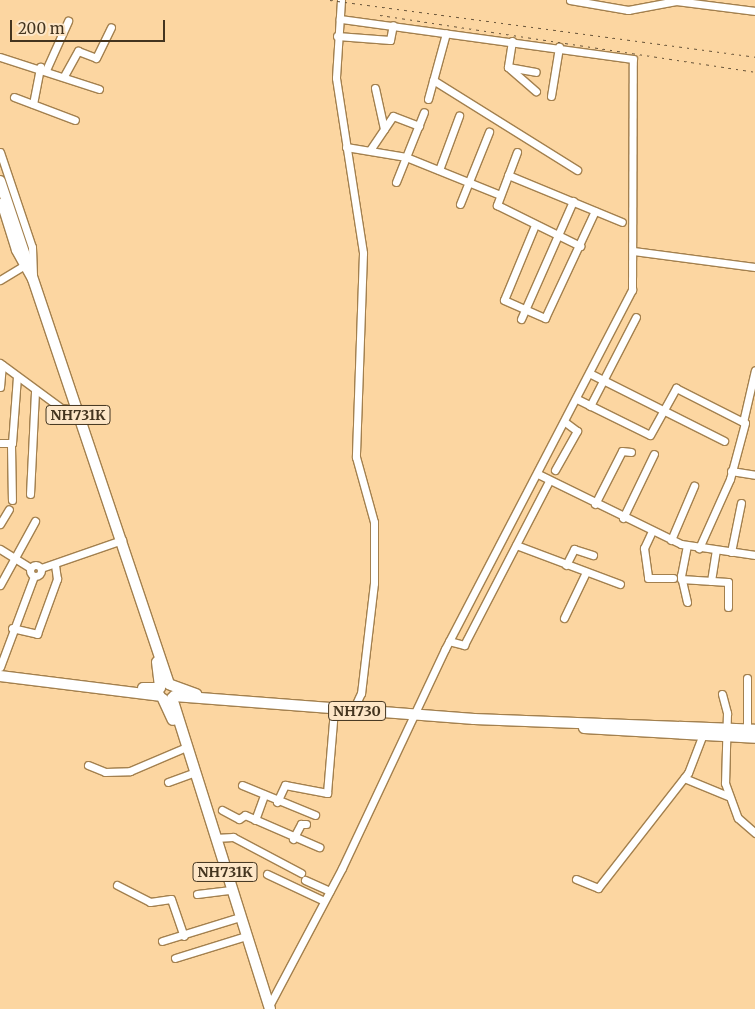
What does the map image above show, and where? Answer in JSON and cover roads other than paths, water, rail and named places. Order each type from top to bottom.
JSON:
[{"type":"highway","name":"NH731K","points":[[0,181],[32,281],[122,540],[166,692]]},
{"type":"highway","name":"NH731K","points":[[155,649],[157,671],[181,735],[269,1008]]},
{"type":"highway","points":[[144,688],[157,671]]},
{"type":"highway","name":"NH730","points":[[0,676],[352,711],[725,733],[755,738]]},
{"type":"highway","name":"NH730","points":[[119,688],[144,688],[166,692]]},
{"type":"highway","name":"NH730","points":[[509,720],[702,736],[751,730]]},
{"type":"street","points":[[341,0],[337,36],[336,78],[363,253],[356,456],[374,522],[374,583],[359,706],[352,711]]},
{"type":"street","points":[[570,0],[635,10],[676,1],[755,11]]},
{"type":"street","points":[[635,10],[637,0]]},
{"type":"street","points":[[269,1008],[330,891],[416,715],[449,641],[566,422],[631,294],[635,61],[559,47],[340,19]]},
{"type":"street","points":[[33,104],[43,69],[68,21]]},
{"type":"street","points":[[337,36],[390,40],[393,25]]},
{"type":"street","points":[[64,76],[78,51],[96,58],[111,27]]},
{"type":"street","points":[[428,99],[446,33]]},
{"type":"street","points":[[508,67],[512,41]]},
{"type":"street","points":[[551,96],[559,47]]},
{"type":"street","points":[[0,57],[43,69],[98,88]]},
{"type":"street","points":[[508,67],[536,72]]},
{"type":"street","points":[[508,67],[536,91]]},
{"type":"street","points":[[433,80],[577,170]]},
{"type":"street","points":[[375,88],[384,129]]},
{"type":"street","points":[[14,97],[75,120]]},
{"type":"street","points":[[396,182],[424,112]]},
{"type":"street","points":[[370,150],[394,116],[419,126]]},
{"type":"street","points":[[439,170],[459,116]]},
{"type":"street","points":[[460,204],[489,132]]},
{"type":"street","points":[[346,147],[406,157],[500,195]]},
{"type":"street","points":[[0,152],[32,247],[32,281]]},
{"type":"street","points":[[517,152],[500,195],[499,208],[580,246]]},
{"type":"street","points":[[508,175],[622,222]]},
{"type":"street","points":[[0,202],[22,267],[32,281]]},
{"type":"street","points":[[521,319],[573,202]]},
{"type":"street","points":[[535,225],[504,298],[525,310],[547,317],[595,211]]},
{"type":"street","points":[[632,252],[755,267]]},
{"type":"street","points":[[0,280],[22,267]]},
{"type":"street","points":[[590,406],[636,317]]},
{"type":"street","points":[[1,364],[17,378],[61,408],[77,410]]},
{"type":"street","points":[[0,387],[1,364]]},
{"type":"street","points":[[699,548],[731,471],[754,381],[755,370]]},
{"type":"street","points":[[591,374],[724,441]]},
{"type":"street","points":[[12,500],[11,445],[17,378]]},
{"type":"street","points":[[577,400],[650,434],[678,389],[744,422]]},
{"type":"street","points":[[30,494],[35,391]]},
{"type":"street","points":[[555,470],[577,431],[566,422]]},
{"type":"street","points":[[0,443],[11,445]]},
{"type":"street","points":[[595,504],[622,450],[631,452]]},
{"type":"street","points":[[623,518],[654,454]]},
{"type":"street","points":[[731,471],[755,475]]},
{"type":"street","points":[[538,474],[623,518],[687,546],[755,554]]},
{"type":"street","points":[[449,641],[464,645],[549,481]]},
{"type":"street","points":[[671,540],[694,486]]},
{"type":"street","points":[[731,552],[741,503]]},
{"type":"street","points":[[0,524],[9,509]]},
{"type":"street","points":[[0,585],[35,521]]},
{"type":"street","points":[[652,531],[644,548],[648,578],[673,578]]},
{"type":"street","points":[[505,536],[516,544],[566,565],[620,584]]},
{"type":"street","points":[[0,549],[31,568],[41,568],[122,540]]},
{"type":"street","points":[[686,602],[681,579],[687,546]]},
{"type":"street","points":[[566,565],[574,549],[593,555]]},
{"type":"street","points":[[711,581],[716,550]]},
{"type":"street","points":[[12,628],[37,634],[57,579],[54,564]]},
{"type":"street","points":[[31,568],[34,576]]},
{"type":"street","points":[[0,667],[12,628],[34,576],[41,568]]},
{"type":"street","points":[[564,618],[586,572]]},
{"type":"street","points":[[681,579],[728,582],[728,607]]},
{"type":"street","points":[[747,678],[751,730]]},
{"type":"street","points":[[361,693],[369,712]]},
{"type":"street","points":[[722,694],[725,733],[724,778],[728,796],[738,818],[755,833]]},
{"type":"street","points":[[277,802],[285,785],[327,793],[334,709]]},
{"type":"street","points":[[576,879],[598,888],[684,778],[699,753],[702,736]]},
{"type":"street","points":[[88,765],[105,772],[130,771],[184,748]]},
{"type":"street","points":[[168,782],[193,773]]},
{"type":"street","points":[[684,778],[728,796]]},
{"type":"street","points":[[242,785],[264,794],[277,802],[315,815]]},
{"type":"street","points":[[255,820],[264,794]]},
{"type":"street","points":[[222,810],[255,820],[293,839],[319,847]]},
{"type":"street","points":[[293,839],[301,824],[306,824]]},
{"type":"street","points":[[215,838],[233,837],[330,891]]},
{"type":"street","points":[[267,874],[324,901]]},
{"type":"street","points":[[117,885],[150,902],[171,899],[184,936]]},
{"type":"street","points":[[197,894],[231,890]]},
{"type":"street","points":[[162,941],[184,936],[240,917]]},
{"type":"street","points":[[175,958],[246,936]]},
{"type":"railway","points":[[330,0],[755,57]]},
{"type":"railway","points":[[380,15],[755,72]]}]
